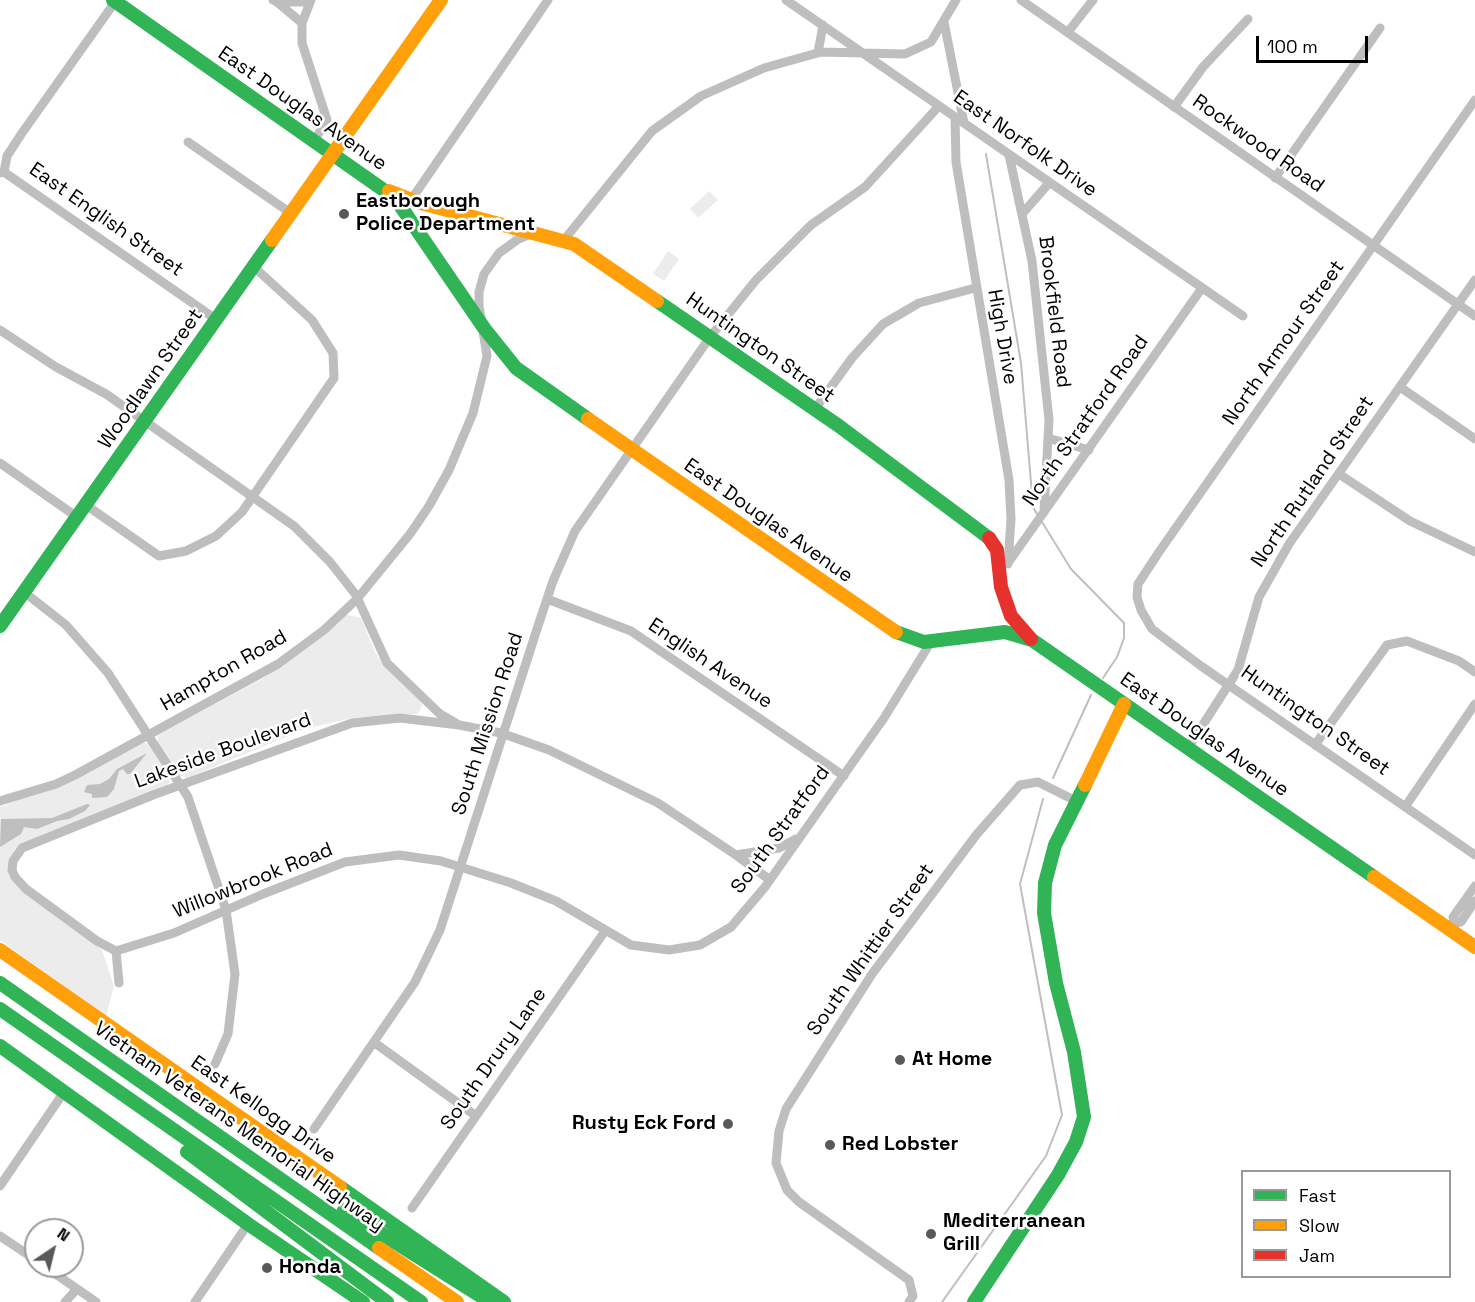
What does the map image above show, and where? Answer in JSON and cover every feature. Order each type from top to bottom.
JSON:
[{"type":"main road","name":"Woodlawn Street","points":[[0,626],[5,609],[24,592],[441,0]]},
{"type":"main road","name":"East Douglas Avenue","points":[[114,1],[395,198],[484,328],[516,368],[869,615],[902,636],[924,642],[1005,632],[1032,640],[1452,927],[1475,947]]},
{"type":"main road","name":"Huntington Street","points":[[382,189],[411,200],[537,231],[574,243],[815,409],[983,530],[997,550],[1004,569],[1011,616],[1032,640]]},
{"type":"main road","points":[[974,1302],[1058,1175],[1076,1142],[1084,1117],[1074,1052],[1056,983],[1044,913],[1045,883],[1053,854],[1076,801],[1124,704]]},
{"type":"main road","name":"East Kellogg Drive","points":[[0,950],[504,1302]]},
{"type":"main road","name":"Vietnam Veterans Memorial Highway","points":[[0,983],[457,1302]]},
{"type":"main road","points":[[0,1009],[387,1302]]},
{"type":"main road","name":"Vietnam Veterans Memorial Highway","points":[[0,1009],[421,1302]]},
{"type":"main road","points":[[0,1046],[248,1224],[363,1302]]},
{"type":"main road","points":[[124,1071],[490,1302]]},
{"type":"street","points":[[411,200],[548,0]]},
{"type":"street","name":"East Norfolk Drive","points":[[786,0],[1243,316]]},
{"type":"street","points":[[564,240],[652,130],[701,96],[764,68],[818,53],[905,54],[931,42],[956,0]]},
{"type":"street","name":"Rockwood Road","points":[[1021,0],[1475,316]]},
{"type":"street","points":[[1068,32],[1093,0]]},
{"type":"street","points":[[2,172],[8,156],[22,133],[114,1]]},
{"type":"street","points":[[275,1],[311,1],[302,23],[302,43],[327,120],[314,141]]},
{"type":"street","points":[[275,1],[302,23]]},
{"type":"street","points":[[1174,107],[1203,67],[1248,19]]},
{"type":"street","points":[[944,22],[964,123]]},
{"type":"street","points":[[818,53],[823,25]]},
{"type":"street","points":[[1275,178],[1380,28]]},
{"type":"street","name":"North Armour Street","points":[[1141,610],[1137,597],[1138,584],[1475,100]]},
{"type":"street","name":"South Mission Road","points":[[314,1129],[415,982],[440,930],[547,599],[575,531],[710,337],[756,280],[811,225],[865,187],[939,106]]},
{"type":"street","name":"High Drive","points":[[955,117],[956,162],[975,288],[1009,480],[1011,519],[1004,569]]},
{"type":"street","points":[[188,142],[292,214]]},
{"type":"street","name":"Brookfield Road","points":[[1009,155],[1033,272],[1049,420],[1044,512]]},
{"type":"street","name":"East English Street","points":[[2,172],[217,320]]},
{"type":"street","points":[[1022,214],[1049,183]]},
{"type":"street","name":"Hampton Road","points":[[0,801],[56,784],[278,664],[324,630],[357,599],[410,534],[449,470],[473,413],[487,356],[479,306],[479,291],[484,274],[499,253],[517,240],[537,231]]},
{"type":"street","points":[[86,505],[159,556],[186,551],[216,536],[242,512],[253,497],[334,378],[333,353],[312,320],[254,267]]},
{"type":"street","name":"North Rutland Street","points":[[1188,748],[1238,670],[1259,597],[1289,544],[1475,280]]},
{"type":"street","points":[[815,409],[852,358],[883,324],[919,303],[975,288]]},
{"type":"street","name":"North Stratford Road","points":[[1004,569],[1202,288]]},
{"type":"street","points":[[0,330],[146,421],[294,526],[330,562],[357,599],[387,663],[440,714],[459,724],[503,734],[549,750],[658,803],[770,880]]},
{"type":"street","points":[[1400,387],[1475,439]]},
{"type":"street","points":[[1048,438],[1089,450]]},
{"type":"street","points":[[0,463],[77,517]]},
{"type":"street","points":[[1339,474],[1410,521],[1475,552]]},
{"type":"street","points":[[24,592],[66,625],[108,673],[188,797],[203,836],[225,910],[236,974],[228,1034],[215,1064]]},
{"type":"street","name":"English Avenue","points":[[547,599],[631,631],[844,776]]},
{"type":"street","name":"Huntington Street","points":[[1141,610],[1152,629],[1475,855]]},
{"type":"street","name":"South Stratford","points":[[605,931],[631,945],[656,950],[700,945],[731,927],[770,880],[799,836],[844,776],[932,640]]},
{"type":"street","points":[[1315,745],[1387,645],[1407,641],[1459,661],[1475,672]]},
{"type":"street","points":[[1405,807],[1475,704]]},
{"type":"street","name":"Lakeside Boulevard","points":[[116,951],[26,889],[15,877],[13,861],[22,848],[180,786],[351,723],[400,718],[459,724]]},
{"type":"street","name":"South Whittier Street","points":[[909,1302],[913,1296],[913,1287],[906,1278],[799,1202],[783,1184],[776,1162],[779,1131],[786,1109],[872,974],[977,834],[1020,785],[1038,782],[1076,801]]},
{"type":"street","points":[[736,855],[779,848],[799,836]]},
{"type":"street","name":"Willowbrook Road","points":[[116,951],[174,933],[345,862],[399,855],[461,867],[556,901],[605,931]]},
{"type":"street","points":[[1452,927],[1453,917],[1475,886]]},
{"type":"street","points":[[1452,927],[1461,922],[1475,901]]},
{"type":"street","name":"South Drury Lane","points":[[412,1208],[605,931]]},
{"type":"street","points":[[116,951],[118,983]]},
{"type":"street","points":[[375,1043],[476,1116]]},
{"type":"street","points":[[0,1186],[64,1092]]},
{"type":"street","points":[[195,1302],[248,1224]]},
{"type":"street","points":[[0,1236],[24,1252]]},
{"type":"street","points":[[61,1278],[96,1302]]},
{"type":"street","points":[[65,1302],[77,1289]]},
{"type":"shaded area","points":[[709,191],[718,200],[698,218],[690,209]]},
{"type":"shaded area","points":[[668,251],[679,259],[664,281],[653,274]]},
{"type":"shaded area","points":[[343,616],[361,618],[376,654],[387,669],[423,703],[418,714],[352,718],[305,729],[187,778],[179,775],[158,744],[158,735],[265,677],[317,640]]},
{"type":"shaded area","points":[[142,742],[150,744],[171,776],[168,785],[22,845],[15,849],[9,863],[9,871],[102,950],[114,986],[106,1016],[0,940],[0,807],[77,777]]},
{"type":"shaded area","points":[[147,753],[130,774],[123,769],[119,771],[114,789],[107,797],[92,798],[92,794],[84,792],[87,785],[100,784],[109,779],[117,769]]},
{"type":"shaded area","points":[[87,804],[90,805],[85,811],[69,819],[37,829],[24,827],[21,834],[0,847],[1,819],[52,818]]},
{"type":"waterway","points":[[986,154],[1021,363],[1033,507],[1037,514]]},
{"type":"waterway","points":[[1042,522],[1071,569],[1124,623],[1124,638],[1117,657],[1103,678]]},
{"type":"waterway","points":[[1053,778],[1091,695]]},
{"type":"waterway","points":[[942,1302],[1046,1156],[1062,1115],[1020,884],[1043,799]]},
{"type":"traffic: fast","points":[[113,0],[395,198],[484,328],[516,368],[588,419]]},
{"type":"traffic: fast","points":[[0,626],[272,240]]},
{"type":"traffic: fast","points":[[657,301],[839,426],[989,538]]},
{"type":"traffic: fast","points":[[896,632],[924,642],[1005,632],[1032,640],[1374,877]]},
{"type":"traffic: fast","points":[[974,1302],[1058,1175],[1076,1142],[1084,1117],[1074,1052],[1056,983],[1044,913],[1045,883],[1055,845],[1085,785]]},
{"type":"traffic: fast","points":[[0,983],[379,1248]]},
{"type":"traffic: fast","points":[[0,1009],[421,1302]]},
{"type":"traffic: fast","points":[[0,1046],[248,1224],[363,1302]]},
{"type":"traffic: fast","points":[[187,1152],[387,1302]]},
{"type":"traffic: fast","points":[[340,1187],[504,1302]]},
{"type":"traffic: fast","points":[[344,1210],[490,1302]]},
{"type":"traffic: slow","points":[[272,240],[441,0]]},
{"type":"traffic: slow","points":[[389,191],[417,202],[574,244],[657,301]]},
{"type":"traffic: slow","points":[[588,419],[896,632]]},
{"type":"traffic: slow","points":[[1085,785],[1124,704]]},
{"type":"traffic: slow","points":[[1374,877],[1475,947]]},
{"type":"traffic: slow","points":[[0,950],[340,1187]]},
{"type":"traffic: slow","points":[[379,1248],[457,1302]]},
{"type":"traffic: jam","points":[[989,538],[997,550],[1001,587],[1011,616],[1031,639]]},
{"type":"place","name":"Eastborough Police Department","points":[[344,214]]},
{"type":"place","name":"At Home","points":[[900,1060]]},
{"type":"place","name":"Rusty Eck Ford","points":[[728,1124]]},
{"type":"place","name":"Red Lobster","points":[[830,1145]]},
{"type":"place","name":"Mediterranean Grill","points":[[931,1234]]},
{"type":"place","name":"Honda","points":[[267,1268]]}]
